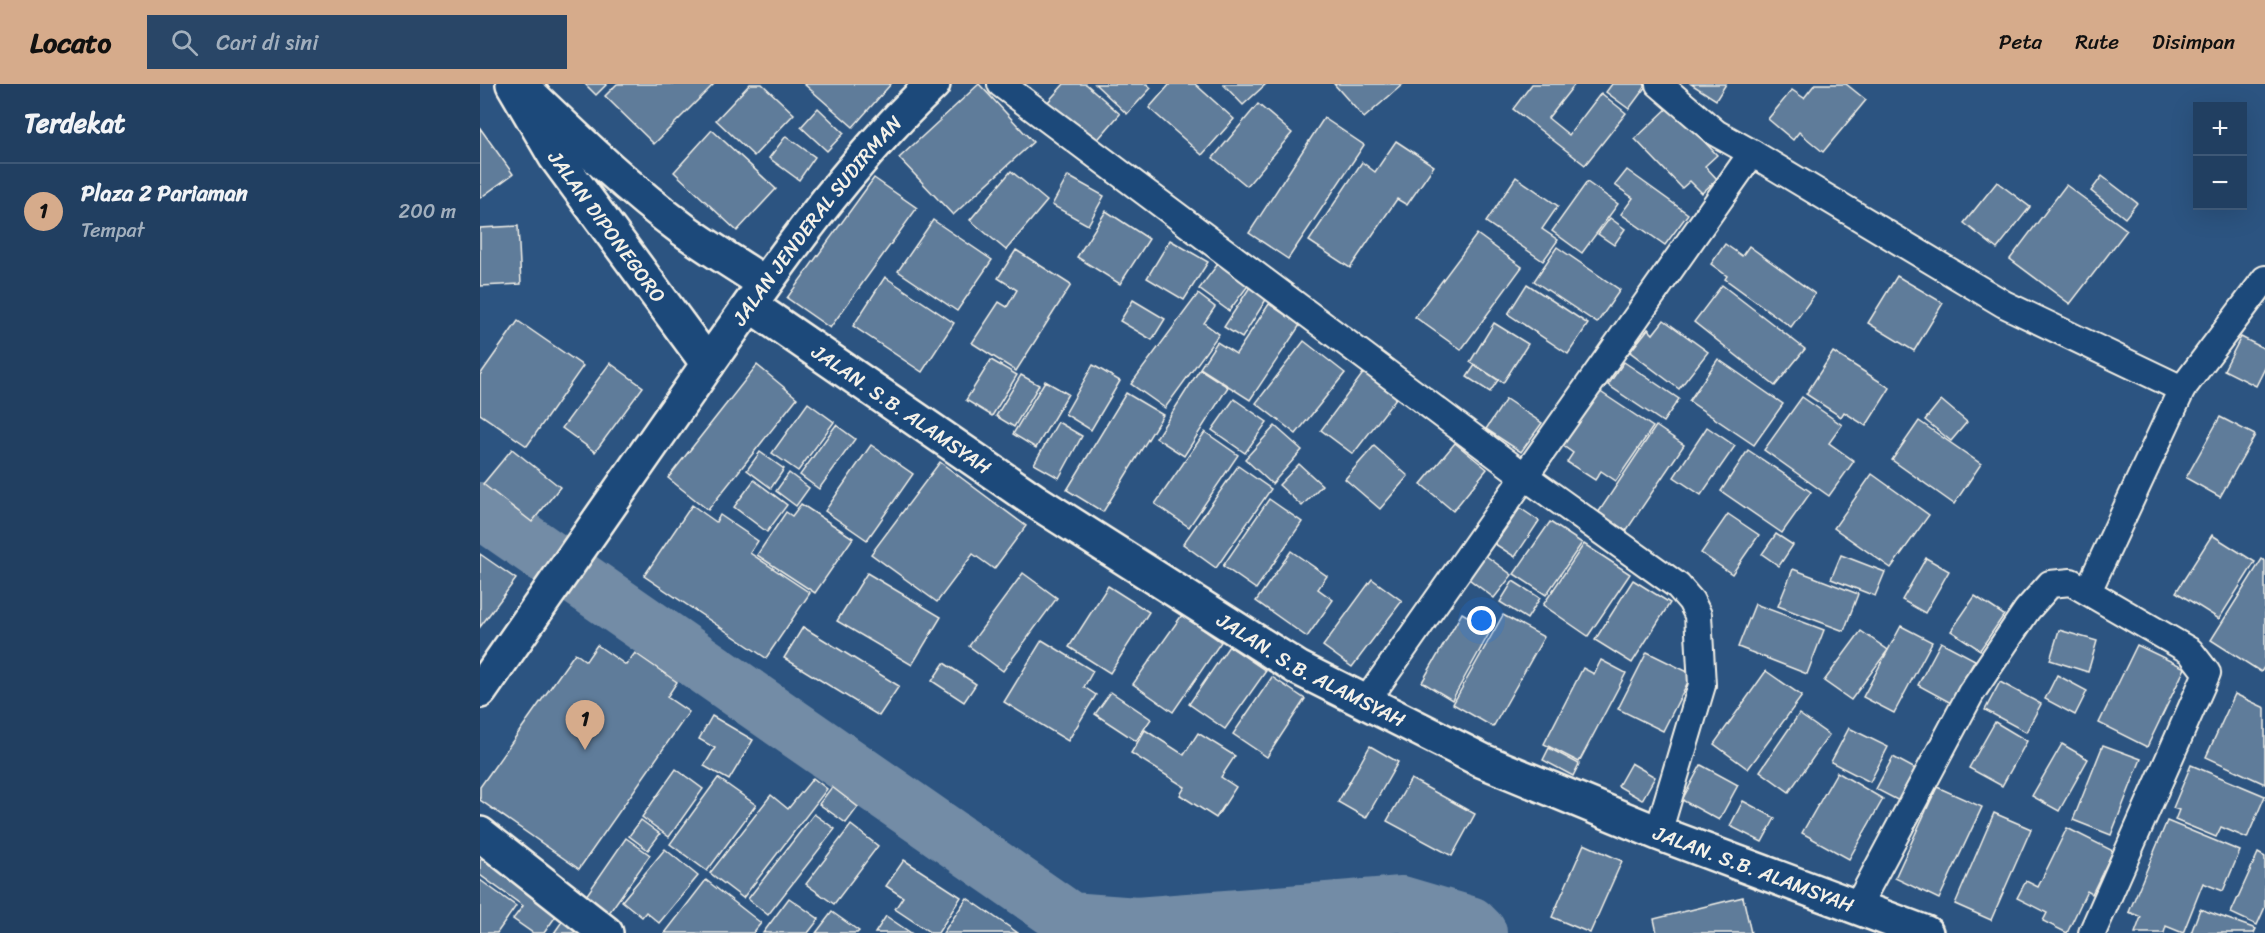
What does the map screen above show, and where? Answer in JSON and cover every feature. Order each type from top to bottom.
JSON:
[{"type":"street","name":"JALAN DIPONEGORO","points":[[513,84],[555,156],[708,364]]},
{"type":"street","name":"JALAN DIPONEGORO","points":[[520,84],[582,144],[757,294]]},
{"type":"street","name":"JALAN JENDERAL SUDIRMAN","points":[[480,691],[757,294],[811,223],[901,115],[933,84]]},
{"type":"street","points":[[1001,84],[1523,475],[1678,586],[1691,601],[1698,615],[1702,685],[1658,833]]},
{"type":"street","points":[[1659,84],[1716,134],[1752,153],[2004,304],[2182,389]]},
{"type":"street","points":[[1365,703],[1523,475],[1752,153]]},
{"type":"street","points":[[2088,591],[2182,389],[2265,279]]},
{"type":"street","name":"JALAN. S.B. ALAMSYAH","points":[[757,294],[1035,501],[1298,668],[1483,761],[1658,833],[1926,933]]},
{"type":"street","points":[[1857,907],[1971,693],[2026,610],[2050,584],[2072,582],[2190,651],[2207,673],[2092,933]]},
{"type":"street","points":[[480,834],[606,933]]},
{"type":"building","points":[[585,84],[607,84],[596,95]]},
{"type":"building","points":[[617,84],[714,84],[654,144],[605,96]]},
{"type":"building","points":[[750,84],[762,84],[794,114],[754,156],[716,120]]},
{"type":"building","points":[[804,84],[891,84],[853,127]]},
{"type":"building","points":[[979,84],[1033,142],[953,215],[899,158]]},
{"type":"building","points":[[1064,84],[1086,84],[1120,114],[1093,145],[1046,104]]},
{"type":"building","points":[[1095,84],[1147,84],[1151,88],[1127,114]]},
{"type":"building","points":[[1170,84],[1195,84],[1234,119],[1202,155],[1149,108]]},
{"type":"building","points":[[1223,84],[1266,84],[1243,105]]},
{"type":"building","points":[[1334,84],[1403,84],[1364,118]]},
{"type":"building","points":[[1532,84],[1575,84],[1548,118],[1569,135],[1601,93],[1626,113],[1585,165],[1513,109]]},
{"type":"building","points":[[1612,84],[1644,84],[1646,86],[1629,109],[1606,92]]},
{"type":"building","points":[[1691,84],[1726,84],[1716,100]]},
{"type":"building","points":[[1815,84],[1846,84],[1866,100],[1823,152],[1799,132],[1793,140],[1768,119],[1792,90],[1804,98]]},
{"type":"building","points":[[1258,104],[1292,133],[1247,186],[1213,158]]},
{"type":"building","points":[[1670,106],[1717,155],[1705,166],[1717,179],[1702,193],[1690,181],[1682,188],[1635,139]]},
{"type":"building","points":[[818,108],[844,133],[827,151],[801,127]]},
{"type":"building","points":[[1324,118],[1364,145],[1288,259],[1249,233]]},
{"type":"building","points":[[480,128],[513,174],[480,198]]},
{"type":"building","points":[[712,130],[776,189],[737,231],[674,172]]},
{"type":"building","points":[[786,136],[815,157],[799,180],[769,158]]},
{"type":"building","points":[[1396,141],[1434,166],[1407,205],[1397,199],[1350,268],[1309,241],[1362,162],[1375,172]]},
{"type":"building","points":[[1627,170],[1688,214],[1665,245],[1621,214],[1633,198],[1615,185]]},
{"type":"building","points":[[1011,171],[1047,201],[1006,250],[970,220]]},
{"type":"building","points":[[1068,176],[1104,196],[1088,225],[1052,205]]},
{"type":"building","points":[[2102,176],[2137,203],[2125,218],[2091,191]]},
{"type":"building","points":[[1516,177],[1558,206],[1542,229],[1558,240],[1543,261],[1486,222]]},
{"type":"building","points":[[874,178],[917,208],[830,328],[787,298]]},
{"type":"building","points":[[1587,182],[1618,204],[1582,253],[1552,231]]},
{"type":"building","points":[[1997,182],[2030,207],[1997,249],[1964,223]]},
{"type":"building","points":[[2066,185],[2127,230],[2070,304],[2010,259]]},
{"type":"building","points":[[1106,211],[1149,239],[1120,284],[1077,257]]},
{"type":"building","points":[[1610,218],[1625,229],[1614,245],[1598,234]]},
{"type":"building","points":[[933,220],[992,260],[957,311],[898,271]]},
{"type":"building","points":[[518,226],[521,284],[480,286],[480,228]]},
{"type":"building","points":[[1477,234],[1522,267],[1461,350],[1415,317]]},
{"type":"building","points":[[1170,240],[1208,262],[1184,300],[1147,278]]},
{"type":"building","points":[[1725,244],[1742,256],[1749,246],[1815,294],[1791,327],[1725,279],[1727,276],[1711,264]]},
{"type":"building","points":[[1557,247],[1620,290],[1597,323],[1534,281]]},
{"type":"building","points":[[1016,250],[1071,285],[1016,371],[972,343],[999,302],[1007,307],[1017,290],[998,278]]},
{"type":"building","points":[[1220,261],[1250,283],[1229,311],[1199,289]]},
{"type":"building","points":[[1897,276],[1943,303],[1914,351],[1868,323]]},
{"type":"building","points":[[885,277],[954,323],[922,372],[853,326]]},
{"type":"building","points":[[1527,284],[1588,324],[1568,354],[1508,314]]},
{"type":"building","points":[[1722,285],[1805,349],[1775,386],[1694,322]]},
{"type":"building","points":[[1250,287],[1267,298],[1242,338],[1224,327]]},
{"type":"building","points":[[1198,294],[1215,307],[1204,323],[1219,334],[1165,408],[1131,384]]},
{"type":"building","points":[[1133,300],[1165,319],[1152,340],[1120,321]]},
{"type":"building","points":[[1269,304],[1300,325],[1250,400],[1200,368],[1217,342],[1236,354]]},
{"type":"building","points":[[1664,320],[1708,352],[1679,389],[1630,352],[1648,329],[1653,334]]},
{"type":"building","points":[[518,321],[583,366],[527,446],[480,414],[480,375]]},
{"type":"building","points":[[1494,323],[1528,344],[1503,383],[1470,362]]},
{"type":"building","points":[[2241,337],[2265,349],[2265,368],[2256,386],[2224,370]]},
{"type":"building","points":[[1304,341],[1345,373],[1296,434],[1256,403]]},
{"type":"building","points":[[1833,352],[1890,388],[1866,426],[1844,412],[1841,417],[1806,394]]},
{"type":"building","points":[[1718,359],[1783,404],[1754,445],[1689,401]]},
{"type":"building","points":[[991,360],[1017,375],[992,416],[966,400]]},
{"type":"building","points":[[1624,362],[1679,399],[1663,422],[1608,385]]},
{"type":"building","points":[[610,363],[643,387],[595,452],[562,428]]},
{"type":"building","points":[[757,365],[797,398],[708,510],[668,478]]},
{"type":"building","points":[[1093,365],[1120,381],[1091,430],[1065,414]]},
{"type":"building","points":[[1475,365],[1498,380],[1490,392],[1467,377]]},
{"type":"building","points":[[1200,369],[1228,387],[1184,456],[1156,438]]},
{"type":"building","points":[[1364,372],[1397,397],[1353,454],[1321,430]]},
{"type":"building","points":[[1021,375],[1039,385],[1014,427],[996,416]]},
{"type":"building","points":[[1045,381],[1068,394],[1036,448],[1013,434]]},
{"type":"building","points":[[1599,391],[1653,427],[1616,481],[1601,471],[1595,480],[1567,462],[1573,453],[1562,445]]},
{"type":"building","points":[[1126,393],[1163,415],[1103,512],[1067,490]]},
{"type":"building","points":[[1802,397],[1842,425],[1829,443],[1854,461],[1829,496],[1764,450]]},
{"type":"building","points":[[1234,399],[1267,422],[1245,453],[1212,430]]},
{"type":"building","points":[[1506,399],[1542,423],[1521,452],[1486,429]]},
{"type":"building","points":[[1941,400],[1967,422],[1951,441],[1925,420]]},
{"type":"building","points":[[808,403],[834,422],[798,471],[772,453]]},
{"type":"building","points":[[2220,417],[2255,435],[2220,497],[2186,478]]},
{"type":"building","points":[[1919,421],[1981,464],[1954,504],[1892,460]]},
{"type":"building","points":[[1058,422],[1082,436],[1059,478],[1034,464]]},
{"type":"building","points":[[836,425],[855,439],[819,489],[800,475]]},
{"type":"building","points":[[1275,426],[1302,450],[1272,484],[1245,459]]},
{"type":"building","points":[[1656,426],[1684,445],[1626,531],[1598,513]]},
{"type":"building","points":[[1707,427],[1735,446],[1701,495],[1674,477]]},
{"type":"building","points":[[1205,432],[1238,455],[1189,527],[1155,504]]},
{"type":"building","points":[[1455,443],[1487,469],[1453,511],[1421,484]]},
{"type":"building","points":[[871,445],[913,474],[867,540],[825,511]]},
{"type":"building","points":[[1374,446],[1408,476],[1380,509],[1345,479]]},
{"type":"building","points":[[512,449],[560,487],[532,522],[483,484]]},
{"type":"building","points":[[1748,450],[1811,492],[1782,533],[1721,491]]},
{"type":"building","points":[[760,452],[784,469],[771,488],[747,470]]},
{"type":"building","points":[[940,462],[1026,526],[994,569],[973,554],[937,602],[871,554]]},
{"type":"building","points":[[1299,464],[1322,485],[1302,506],[1279,485]]},
{"type":"building","points":[[1238,466],[1271,489],[1216,568],[1183,544]]},
{"type":"building","points":[[789,473],[809,488],[796,506],[776,491]]},
{"type":"building","points":[[1872,474],[1929,515],[1891,568],[1834,528]]},
{"type":"building","points":[[754,480],[787,505],[767,532],[734,507]]},
{"type":"building","points":[[1269,499],[1302,522],[1256,589],[1223,566]]},
{"type":"building","points":[[801,504],[853,538],[815,593],[757,555],[786,512],[792,516]]},
{"type":"building","points":[[692,505],[716,522],[720,515],[758,541],[750,553],[810,593],[766,658],[644,576]]},
{"type":"building","points":[[1520,508],[1539,521],[1515,557],[1495,544]]},
{"type":"building","points":[[1728,514],[1759,535],[1732,574],[1701,553]]},
{"type":"building","points":[[1550,522],[1582,543],[1546,595],[1514,574]]},
{"type":"building","points":[[1776,534],[1793,545],[1779,566],[1762,554]]},
{"type":"building","points":[[2212,535],[2255,562],[2219,619],[2176,592]]},
{"type":"building","points":[[1584,544],[1630,574],[1588,636],[1543,605]]},
{"type":"building","points":[[1291,551],[1327,576],[1318,589],[1333,600],[1307,637],[1256,601]]},
{"type":"building","points":[[1482,553],[1512,575],[1494,598],[1465,576]]},
{"type":"building","points":[[480,554],[516,579],[480,627]]},
{"type":"building","points":[[1841,555],[1885,572],[1875,596],[1831,579]]},
{"type":"building","points":[[1926,558],[1949,571],[1925,613],[1902,600]]},
{"type":"building","points":[[2262,559],[2265,561],[2265,666],[2261,672],[2211,640]]},
{"type":"building","points":[[1793,569],[1858,594],[1844,631],[1778,606]]},
{"type":"building","points":[[867,573],[941,617],[912,665],[837,621]]},
{"type":"building","points":[[1023,573],[1057,598],[1003,671],[969,646]]},
{"type":"building","points":[[1372,579],[1402,601],[1352,667],[1323,646]]},
{"type":"building","points":[[1633,580],[1670,603],[1632,663],[1595,640]]},
{"type":"building","points":[[1513,581],[1540,598],[1527,619],[1500,602]]},
{"type":"building","points":[[1108,586],[1149,612],[1110,673],[1069,647]]},
{"type":"building","points":[[1975,596],[2004,615],[1980,650],[1951,631]]},
{"type":"building","points":[[1755,604],[1824,630],[1807,674],[1738,647]]},
{"type":"building","points":[[1462,613],[1491,630],[1452,700],[1422,682]]},
{"type":"building","points":[[1182,615],[1221,642],[1173,712],[1133,684]]},
{"type":"building","points":[[1503,615],[1544,637],[1493,727],[1453,704]]},
{"type":"building","points":[[1901,626],[1932,642],[1894,713],[1863,697]]},
{"type":"building","points":[[803,627],[899,686],[879,716],[784,658]]},
{"type":"building","points":[[2059,630],[2097,641],[2088,672],[2050,660]]},
{"type":"building","points":[[1861,631],[1888,650],[1851,700],[1824,681]]},
{"type":"building","points":[[1042,640],[1093,671],[1084,687],[1096,695],[1068,741],[1004,702]]},
{"type":"building","points":[[1941,642],[1975,660],[1951,703],[1918,685]]},
{"type":"building","points":[[597,645],[626,665],[635,653],[677,682],[667,697],[689,712],[579,869],[480,800],[480,787],[575,653],[586,661]]},
{"type":"building","points":[[2137,645],[2185,668],[2147,747],[2099,723]]},
{"type":"building","points":[[1229,646],[1266,671],[1225,729],[1189,704]]},
{"type":"building","points":[[1647,652],[1692,674],[1663,731],[1618,709]]},
{"type":"building","points":[[1601,660],[1626,673],[1579,762],[1544,744],[1583,668],[1594,674]]},
{"type":"building","points":[[944,663],[976,684],[964,702],[932,681]]},
{"type":"building","points":[[1766,671],[1802,696],[1748,769],[1714,744]]},
{"type":"building","points":[[2057,675],[2087,691],[2075,715],[2045,699]]},
{"type":"building","points":[[1272,677],[1305,699],[1267,757],[1233,734]]},
{"type":"building","points":[[2000,682],[2041,704],[2026,732],[1985,710]]},
{"type":"building","points":[[1111,692],[1151,719],[1136,741],[1095,714]]},
{"type":"building","points":[[2235,694],[2265,708],[2265,784],[2206,757]]},
{"type":"building","points":[[1799,714],[1829,735],[1789,792],[1760,771]]},
{"type":"building","points":[[712,716],[753,740],[729,780],[704,766],[715,748],[699,739]]},
{"type":"building","points":[[1995,722],[2027,741],[2002,786],[1969,768]]},
{"type":"building","points":[[1849,728],[1888,747],[1870,782],[1831,762]]},
{"type":"building","points":[[1145,730],[1184,755],[1198,733],[1235,756],[1221,777],[1236,787],[1216,818],[1180,795],[1185,787],[1131,753]]},
{"type":"building","points":[[2062,744],[2088,759],[2059,811],[2032,796]]},
{"type":"building","points":[[2103,745],[2141,759],[2111,835],[2073,820]]},
{"type":"building","points":[[1370,746],[1398,762],[1366,818],[1338,802]]},
{"type":"building","points":[[1549,748],[1579,764],[1573,776],[1543,760]]},
{"type":"building","points":[[1893,757],[1923,773],[1907,805],[1876,789]]},
{"type":"building","points":[[1631,763],[1655,777],[1642,800],[1618,786]]},
{"type":"building","points":[[1701,765],[1738,785],[1719,820],[1682,800]]},
{"type":"building","points":[[2191,765],[2265,796],[2247,838],[2221,827],[2216,837],[2175,820],[2179,810],[2173,808]]},
{"type":"building","points":[[676,769],[703,789],[669,837],[642,817]]},
{"type":"building","points":[[1837,772],[1883,799],[1849,859],[1802,833]]},
{"type":"building","points":[[718,778],[756,805],[707,871],[670,844]]},
{"type":"building","points":[[813,778],[827,789],[743,898],[710,873],[771,795],[788,809]]},
{"type":"building","points":[[1411,779],[1475,814],[1452,856],[1387,821]]},
{"type":"building","points":[[832,787],[858,807],[846,823],[819,804]]},
{"type":"building","points":[[1937,787],[1982,807],[1939,899],[1895,878]]},
{"type":"building","points":[[1743,801],[1775,818],[1762,842],[1730,826]]},
{"type":"building","points":[[1994,813],[2031,829],[1991,920],[1955,904]]},
{"type":"building","points":[[814,814],[835,829],[768,915],[748,899]]},
{"type":"building","points":[[641,820],[660,834],[648,850],[629,836]]},
{"type":"building","points":[[2167,821],[2240,851],[2223,891],[2203,883],[2183,933],[2166,926],[2164,933],[2135,933],[2141,917],[2129,912]]},
{"type":"building","points":[[851,825],[878,846],[834,904],[806,884]]},
{"type":"building","points":[[2067,828],[2113,851],[2092,894],[2087,891],[2067,933],[2043,921],[2047,913],[2017,898],[2026,881],[2038,887]]},
{"type":"building","points":[[626,838],[650,855],[609,913],[586,896]]},
{"type":"building","points":[[1584,844],[1622,861],[1590,933],[1552,917]]},
{"type":"building","points":[[665,849],[698,876],[659,923],[646,912],[642,917],[622,901]]},
{"type":"building","points":[[487,852],[563,906],[544,933],[533,933],[513,919],[523,906],[480,875],[480,861]]},
{"type":"building","points":[[2258,853],[2265,857],[2265,907],[2257,925],[2231,913]]},
{"type":"building","points":[[904,860],[961,897],[938,933],[931,933],[895,909],[903,897],[886,886]]},
{"type":"building","points":[[480,880],[516,906],[497,933],[480,933]]},
{"type":"building","points":[[706,880],[761,923],[753,933],[665,933]]},
{"type":"building","points":[[1743,897],[1751,933],[1657,933],[1654,919]]},
{"type":"building","points":[[789,898],[819,919],[808,933],[763,933]]},
{"type":"building","points":[[967,898],[1018,933],[943,933]]},
{"type":"building","points":[[2200,909],[2256,929],[2254,933],[2191,933]]},
{"type":"building","points":[[570,910],[597,933],[554,933]]},
{"type":"building","points":[[832,912],[859,931],[857,933],[816,933]]},
{"type":"building","points":[[886,916],[911,933],[875,933]]},
{"type":"waterway","points":[[480,510],[1070,920],[1137,925],[1402,904],[1470,924],[1479,933]]},
{"type":"place","name":"Plaza 2 Pariaman","points":[[585,750]]}]
